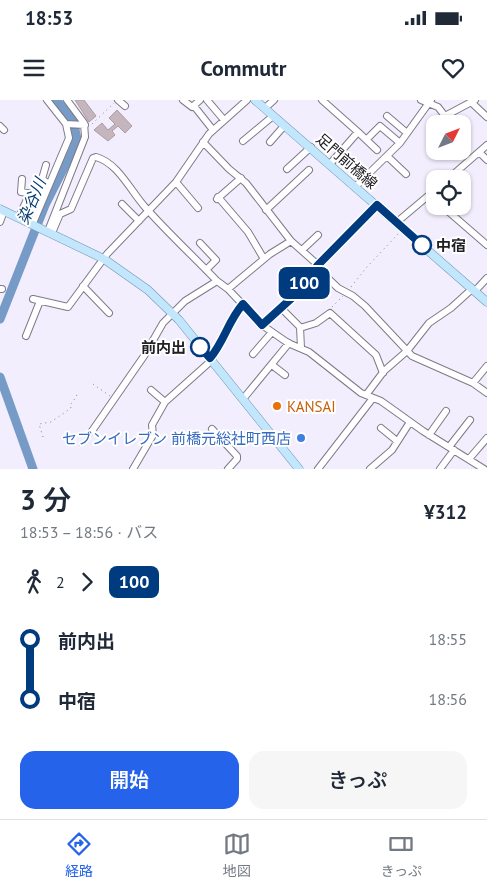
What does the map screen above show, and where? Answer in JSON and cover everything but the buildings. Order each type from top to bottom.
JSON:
[{"type":"main road","name":"足門前橋線","points":[[256,100],[487,302]]},
{"type":"main road","points":[[2,210],[104,259],[136,280],[172,313],[299,469]]},
{"type":"street","points":[[34,224],[69,136],[66,124],[47,100]]},
{"type":"street","points":[[49,232],[85,137],[83,125],[67,100]]},
{"type":"street","points":[[117,100],[125,106]]},
{"type":"street","points":[[183,100],[190,106],[194,106],[213,130]]},
{"type":"street","points":[[194,106],[200,100]]},
{"type":"street","points":[[206,100],[224,120]]},
{"type":"street","points":[[26,336],[37,300],[67,308],[104,259],[176,182],[213,130],[247,100]]},
{"type":"street","points":[[265,108],[274,100]]},
{"type":"street","points":[[421,100],[430,101],[445,116],[473,101],[487,117]]},
{"type":"street","points":[[324,101],[378,150]]},
{"type":"street","points":[[356,186],[400,143],[430,101]]},
{"type":"street","points":[[243,141],[273,116]]},
{"type":"street","points":[[388,116],[407,133]]},
{"type":"street","points":[[66,124],[83,125]]},
{"type":"street","points":[[270,142],[284,126]]},
{"type":"street","points":[[367,140],[380,126],[400,143]]},
{"type":"street","points":[[330,164],[358,132]]},
{"type":"street","points":[[203,142],[229,169],[241,178],[291,241],[338,288],[347,292],[365,306],[407,351],[487,393]]},
{"type":"street","points":[[458,170],[487,145]]},
{"type":"street","points":[[287,169],[311,147]]},
{"type":"street","points":[[479,152],[487,160]]},
{"type":"street","points":[[387,156],[406,174]]},
{"type":"street","points":[[49,232],[59,215],[71,207],[92,158],[96,157],[107,161],[206,270],[228,289],[262,325],[289,343],[301,348],[369,396],[484,469]]},
{"type":"street","points":[[22,179],[20,191],[29,195],[40,195],[46,182],[42,179],[46,165]]},
{"type":"street","points":[[266,210],[310,170]]},
{"type":"street","points":[[241,178],[217,198],[248,232],[264,259]]},
{"type":"street","points":[[176,182],[198,208]]},
{"type":"street","points":[[19,217],[29,195]]},
{"type":"street","points":[[397,222],[426,198]]},
{"type":"street","points":[[122,204],[139,221]]},
{"type":"street","points":[[262,325],[294,296],[317,266],[377,205]]},
{"type":"street","points":[[0,222],[2,210]]},
{"type":"street","points":[[452,215],[487,245]]},
{"type":"street","points":[[302,250],[318,235]]},
{"type":"street","points":[[228,289],[264,259],[291,241]]},
{"type":"street","points":[[200,243],[216,260],[206,270]]},
{"type":"street","points":[[318,469],[383,373],[407,351],[429,323],[451,308],[487,278]]},
{"type":"street","points":[[92,430],[144,356],[163,323],[185,301],[217,281]]},
{"type":"street","points":[[83,286],[109,313]]},
{"type":"street","points":[[133,469],[152,436],[152,424],[165,402],[211,359],[230,320],[243,304]]},
{"type":"street","points":[[281,308],[300,328],[301,348]]},
{"type":"street","points":[[300,328],[316,323],[330,313],[376,355],[383,373]]},
{"type":"street","points":[[252,354],[272,332]]},
{"type":"street","points":[[243,399],[289,343]]},
{"type":"street","points":[[272,365],[285,375]]},
{"type":"street","points":[[473,384],[487,366]]},
{"type":"street","points":[[151,390],[165,402]]},
{"type":"street","points":[[429,435],[446,411]]},
{"type":"street","points":[[440,469],[470,420]]},
{"type":"street","points":[[370,469],[387,455],[398,442],[410,422]]},
{"type":"street","points":[[212,428],[237,456],[237,459],[228,469]]},
{"type":"street","points":[[381,428],[398,442]]},
{"type":"street","points":[[469,459],[487,438]]},
{"type":"path","points":[[83,125],[100,118],[117,100]]},
{"type":"path","points":[[330,313],[331,308],[404,228]]},
{"type":"path","points":[[93,384],[113,398]]},
{"type":"path","points":[[43,437],[39,424],[51,422],[71,408],[70,405],[77,396],[76,394]]},
{"type":"path","points":[[79,446],[92,430]]},
{"type":"waterway","name":"染谷川","points":[[0,319],[45,205],[77,139],[73,120],[56,100]]},
{"type":"waterway","name":"染谷川","points":[[0,377],[33,469]]},
{"type":"waterway","points":[[340,446],[365,414]]},
{"type":"waterway","points":[[410,426],[422,434]]},
{"type":"bus line","name":"100","points":[[200,347],[210,358],[219,346],[230,320],[243,304],[262,325],[294,296],[318,265],[377,205],[422,245]]},
{"type":"place","name":"中宿","points":[[422,245]]},
{"type":"place","name":"前内出","points":[[200,347]]},
{"type":"place","name":"KANSAI","points":[[277,406]]},
{"type":"place","name":"セブンイレブン 前橋元総社町西店","points":[[301,438]]}]
